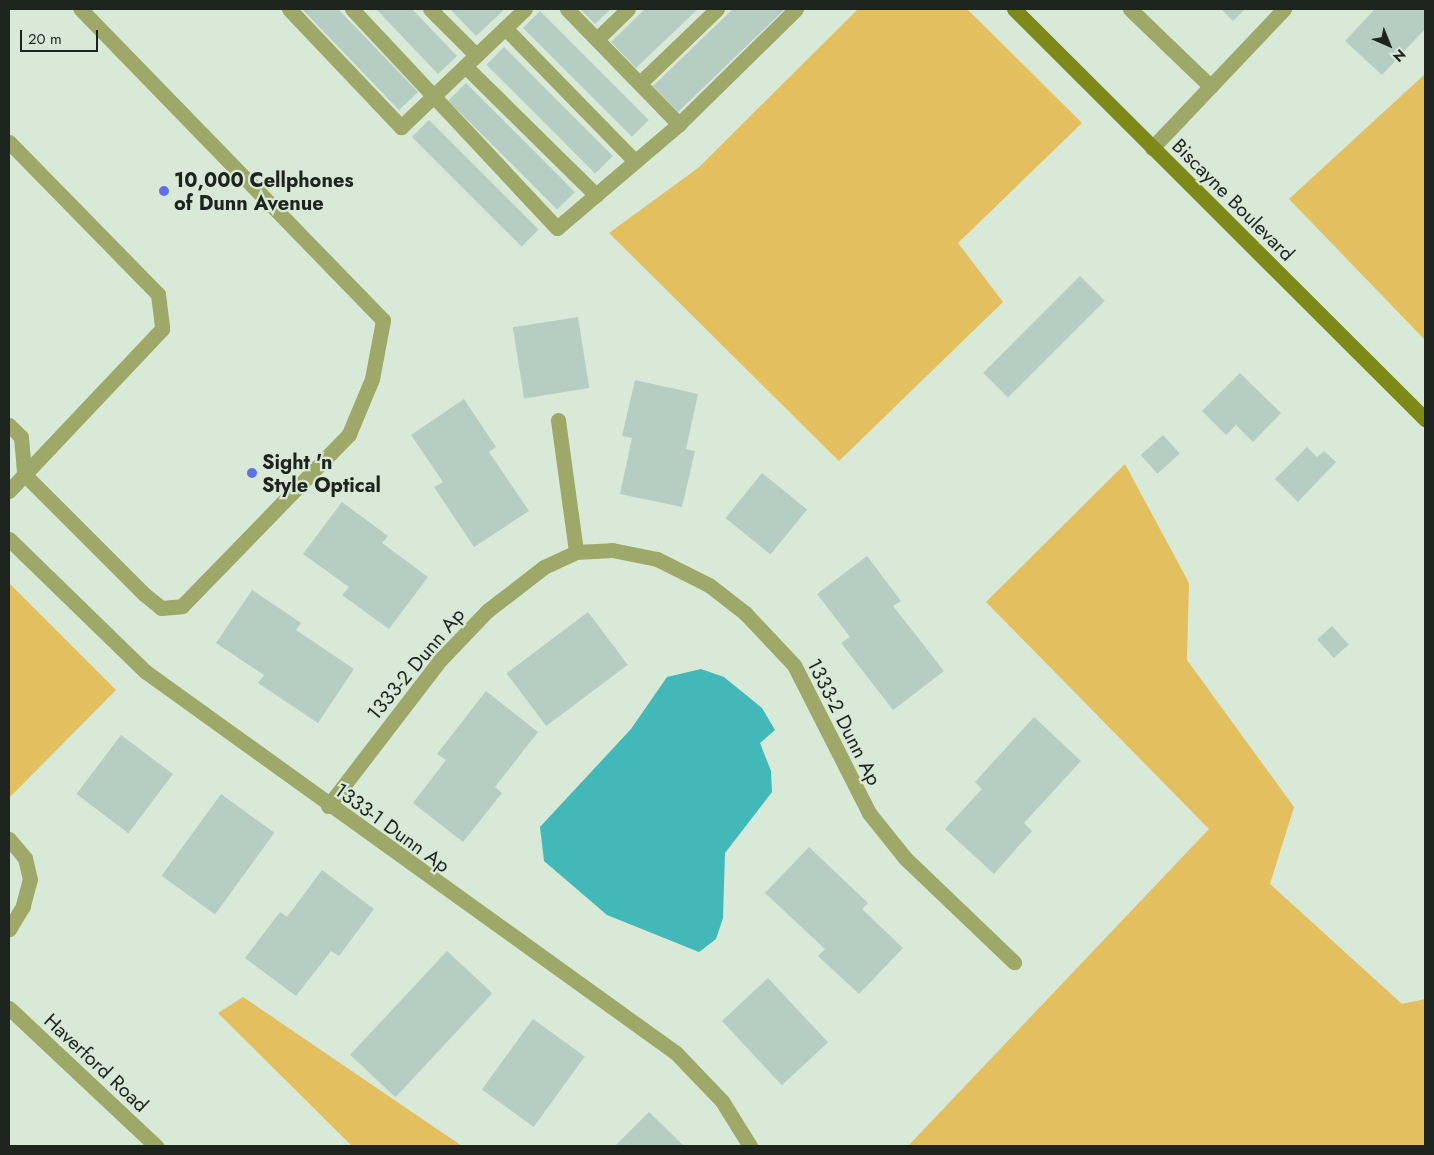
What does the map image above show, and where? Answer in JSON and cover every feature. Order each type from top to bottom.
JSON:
[{"type":"street","points":[[9,425],[21,437],[24,474],[144,594],[161,608],[182,606],[349,434],[372,379],[383,320],[81,9]]},
{"type":"street","points":[[289,9],[401,127],[433,94],[525,9]]},
{"type":"street","points":[[352,9],[557,228],[679,124],[796,9]]},
{"type":"street","points":[[430,9],[476,55]]},
{"type":"street","points":[[567,9],[679,124]]},
{"type":"street","points":[[597,39],[628,9]]},
{"type":"street","points":[[640,83],[716,9]]},
{"type":"street","name":"Biscayne Boulevard","points":[[1014,9],[1152,148],[1423,412]]},
{"type":"street","points":[[1130,9],[1210,87]]},
{"type":"street","points":[[1152,148],[1284,9]]},
{"type":"street","points":[[505,28],[635,161]]},
{"type":"street","points":[[465,66],[596,195]]},
{"type":"street","points":[[9,142],[158,294],[162,329],[9,491]]},
{"type":"street","points":[[558,420],[576,552]]},
{"type":"street","name":"1333-1 Dunn Ap","points":[[9,540],[146,672],[328,806],[676,1053],[722,1100],[750,1146]]},
{"type":"street","name":"1333-2 Dunn Ap","points":[[328,806],[441,659],[487,611],[544,566],[576,552],[612,550],[657,560],[708,585],[745,613],[794,665],[869,813],[905,858],[1014,962]]},
{"type":"street","points":[[9,839],[25,858],[30,879],[23,906],[9,929]]},
{"type":"street","name":"Haverford Road","points":[[9,1008],[156,1146]]},
{"type":"shaded area","points":[[858,9],[967,9],[1082,123],[958,243],[1003,302],[839,461],[609,233],[698,168]]},
{"type":"shaded area","points":[[1425,74],[1425,340],[1289,199]]},
{"type":"shaded area","points":[[1125,464],[1189,583],[1187,660],[1294,807],[1270,884],[1402,1004],[1425,999],[1425,1146],[908,1146],[1209,829],[986,602]]},
{"type":"shaded area","points":[[9,583],[116,690],[9,798]]},
{"type":"shaded area","points":[[243,997],[462,1146],[352,1146],[218,1013]]},
{"type":"water","points":[[701,669],[724,677],[762,708],[775,730],[760,743],[771,771],[772,792],[725,853],[723,918],[716,939],[699,952],[607,915],[544,861],[540,827],[631,729],[667,677]]},
{"type":"building","points":[[302,9],[338,9],[418,92],[399,110]]},
{"type":"building","points":[[376,9],[412,9],[457,56],[438,74]]},
{"type":"building","points":[[450,9],[501,9],[503,11],[476,36]]},
{"type":"building","points":[[580,9],[611,9],[595,24]]},
{"type":"building","points":[[645,9],[698,9],[636,68],[611,42]]},
{"type":"building","points":[[733,9],[785,9],[678,112],[653,86]]},
{"type":"building","points":[[1221,9],[1245,9],[1233,21]]},
{"type":"building","points":[[1375,9],[1425,9],[1425,29],[1382,75],[1345,41]]},
{"type":"building","points":[[540,11],[649,120],[632,137],[523,28]]},
{"type":"building","points":[[504,47],[613,156],[595,174],[486,65]]},
{"type":"building","points":[[466,83],[575,192],[557,210],[448,101]]},
{"type":"building","points":[[429,120],[539,230],[522,247],[412,137]]},
{"type":"building","points":[[1080,276],[1105,301],[1008,398],[983,373]]},
{"type":"building","points":[[578,317],[589,388],[524,398],[513,327]]},
{"type":"building","points":[[1240,373],[1281,413],[1253,442],[1236,425],[1226,435],[1202,411]]},
{"type":"building","points":[[635,380],[698,394],[686,449],[695,451],[682,507],[620,494],[632,438],[622,436]]},
{"type":"building","points":[[464,399],[496,447],[489,452],[529,511],[474,547],[434,487],[443,482],[411,435]]},
{"type":"building","points":[[1163,435],[1180,454],[1157,474],[1141,455]]},
{"type":"building","points":[[1307,447],[1317,457],[1324,451],[1336,462],[1298,502],[1275,479]]},
{"type":"building","points":[[762,473],[807,510],[771,555],[725,518]]},
{"type":"building","points":[[342,502],[388,536],[382,543],[428,577],[389,629],[342,595],[349,587],[303,554]]},
{"type":"building","points":[[867,556],[901,601],[893,606],[944,671],[893,710],[841,643],[850,637],[817,594]]},
{"type":"building","points":[[252,590],[301,623],[296,630],[354,669],[318,723],[258,683],[264,675],[216,643]]},
{"type":"building","points":[[588,612],[628,665],[546,726],[507,673]]},
{"type":"building","points":[[1332,626],[1349,645],[1334,658],[1317,639]]},
{"type":"building","points":[[486,691],[538,732],[495,787],[502,793],[463,842],[413,803],[446,760],[437,754]]},
{"type":"building","points":[[1034,717],[1081,761],[1024,823],[1032,831],[994,874],[945,829],[982,789],[975,782]]},
{"type":"building","points":[[121,735],[173,774],[128,833],[76,794]]},
{"type":"building","points":[[221,794],[274,833],[215,915],[162,876]]},
{"type":"building","points":[[809,847],[868,903],[862,909],[903,948],[859,994],[818,956],[825,949],[765,893]]},
{"type":"building","points":[[322,870],[374,909],[339,956],[331,951],[296,996],[245,958],[280,912],[287,917]]},
{"type":"building","points":[[447,951],[492,993],[396,1097],[350,1055]]},
{"type":"building","points":[[768,978],[828,1042],[782,1085],[722,1021]]},
{"type":"building","points":[[533,1019],[585,1057],[534,1127],[482,1089]]},
{"type":"building","points":[[649,1112],[684,1146],[615,1146]]},
{"type":"place","name":"10,000 Cellphones of Dunn Avenue","points":[[164,191]]},
{"type":"place","name":"Sight 'n Style Optical","points":[[252,473]]}]
